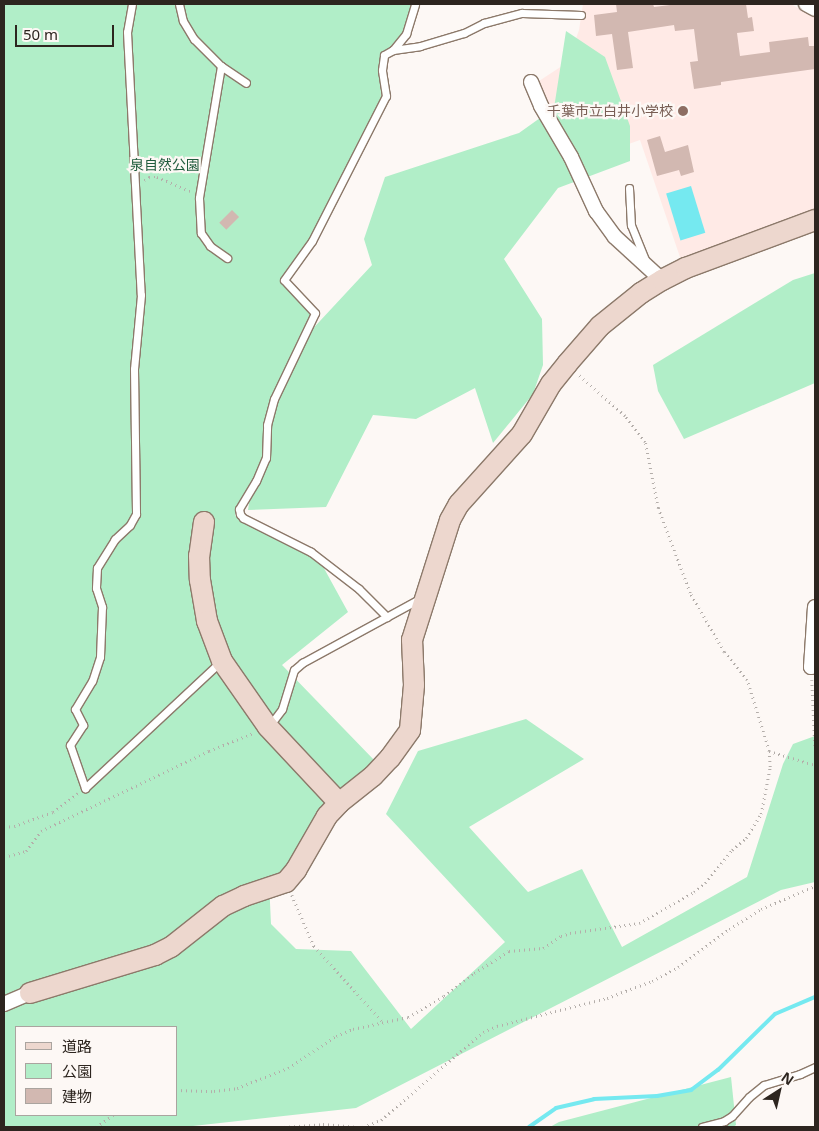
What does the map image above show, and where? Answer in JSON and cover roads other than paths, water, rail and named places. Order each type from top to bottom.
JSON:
[{"type":"street","points":[[806,4],[815,9]]},
{"type":"street","points":[[531,82],[541,106],[571,157],[596,211],[615,237],[655,275]]},
{"type":"street","points":[[4,1004],[30,993],[155,955],[172,946],[224,906],[244,896],[286,882],[296,870],[327,816],[339,803],[373,776],[390,758],[410,730],[414,685],[412,640],[450,520],[459,504],[522,434],[551,384],[566,364],[600,326],[640,293],[655,275],[686,268],[815,220]]},
{"type":"street","points":[[204,522],[199,556],[200,580],[207,621],[222,661],[268,727],[339,803]]},
{"type":"street","points":[[813,666],[815,608]]},
{"type":"lane","points":[[132,4],[127,32],[141,295],[134,369],[136,514],[130,525],[114,539],[98,568],[96,588],[102,607],[100,657],[92,681],[75,709],[82,725],[70,745],[85,788],[222,661]]},
{"type":"lane","points":[[179,4],[183,21],[194,40],[221,66],[246,83]]},
{"type":"lane","points":[[393,50],[406,34],[415,4]]},
{"type":"lane","points":[[387,617],[335,569],[311,552],[243,518],[239,509],[256,481],[266,458],[267,425],[274,399],[315,313],[284,280],[312,241],[386,96],[382,61],[384,55],[393,50],[464,33],[484,23],[522,13],[581,15]]},
{"type":"lane","points":[[221,66],[199,198],[201,233],[210,246],[227,258]]},
{"type":"lane","points":[[629,188],[632,225],[655,275]]},
{"type":"lane","points":[[268,727],[282,709],[294,670],[302,663],[427,595]]},
{"type":"lane","points":[[702,1127],[724,1121],[732,1116],[749,1097],[764,1085],[800,1074],[815,1067]]},
{"type":"water","points":[[691,186],[705,233],[680,240],[666,194]]},
{"type":"waterway","points":[[529,1127],[556,1108],[594,1099],[657,1096],[691,1090],[718,1070],[775,1014],[815,997]]},
{"type":"place","name":"千葉市立白井小学校","points":[[683,111]]},
{"type":"park label","name":"泉自然公園","points":[[165,165]]}]
